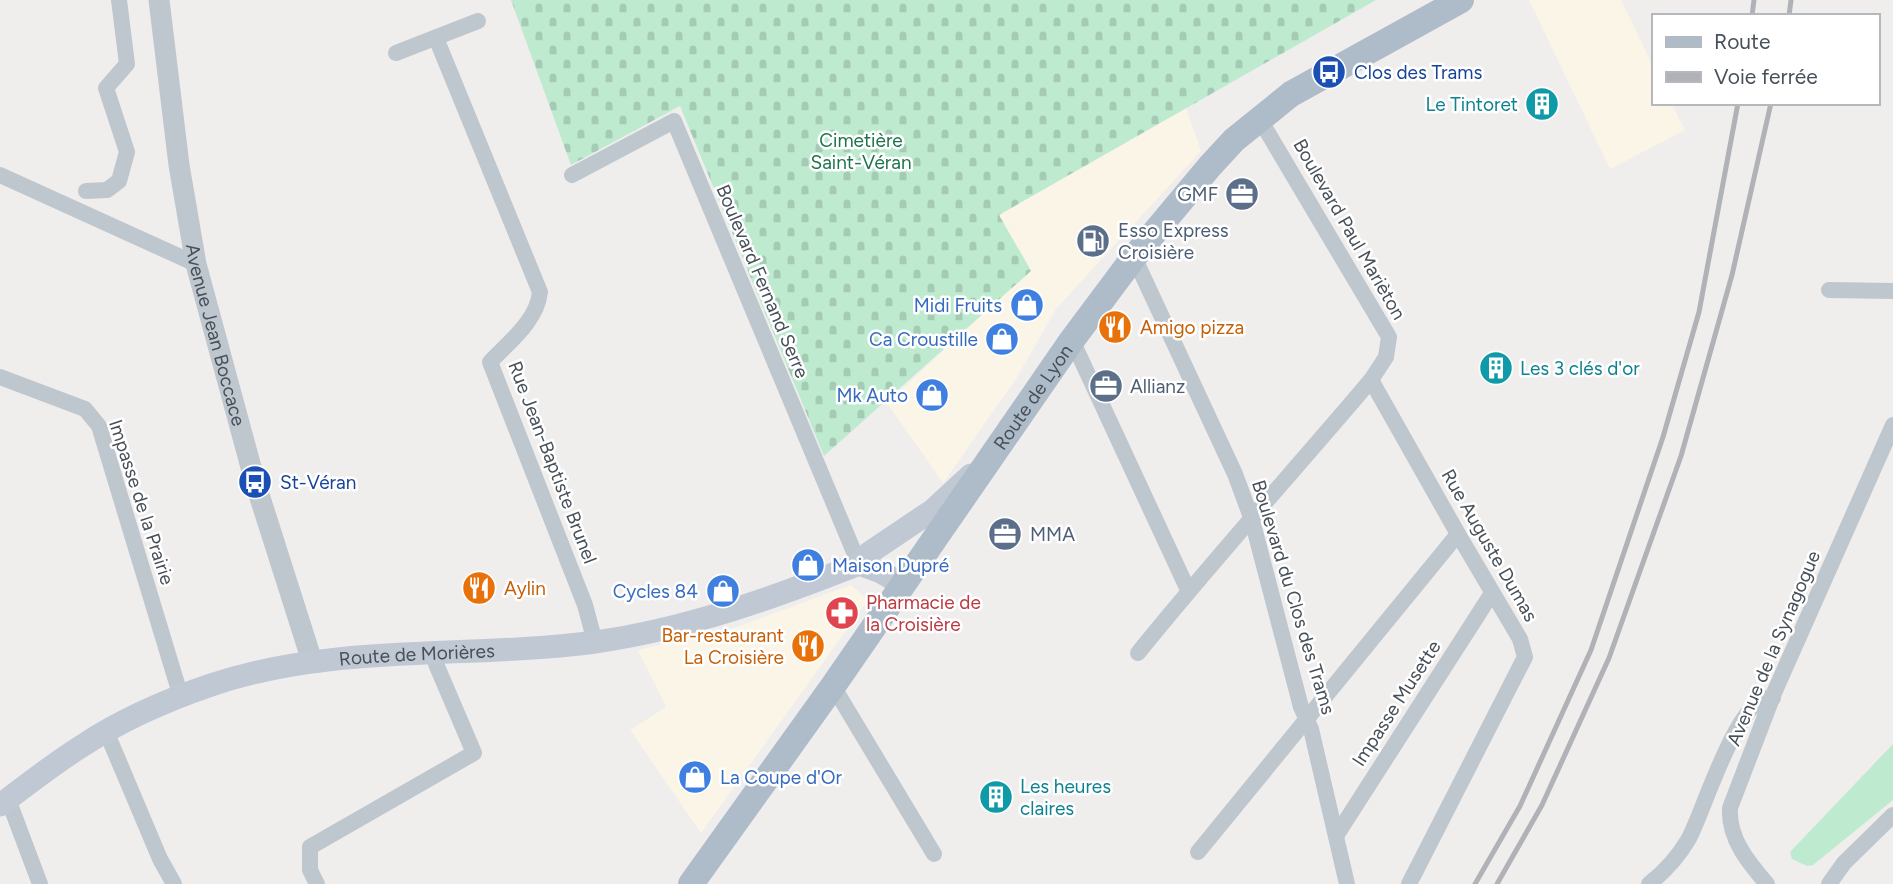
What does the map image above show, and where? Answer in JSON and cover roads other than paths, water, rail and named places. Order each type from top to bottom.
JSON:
[{"type":"main road","name":"Route de Lyon","points":[[691,884],[833,686],[1072,340],[1134,257],[1218,157],[1259,118],[1290,94],[1461,0]]},
{"type":"main road","name":"Route de Morières","points":[[4,802],[106,731],[181,697],[247,675],[312,661],[509,650],[595,642],[669,628],[747,607],[859,564],[869,553],[933,510],[994,454]]},
{"type":"main road","points":[[859,564],[881,572],[903,585]]},
{"type":"street","points":[[86,191],[107,190],[119,181],[127,152],[106,88],[127,64],[119,0]]},
{"type":"street","name":"Avenue Jean Boccace","points":[[159,0],[179,166],[196,264],[252,470],[312,661]]},
{"type":"street","points":[[396,53],[478,21]]},
{"type":"street","name":"Rue Jean-Baptiste Brunel","points":[[436,38],[540,292],[534,315],[490,362],[585,605],[595,642]]},
{"type":"street","name":"Boulevard Paul Marièton","points":[[1138,653],[1188,590],[1252,520],[1371,380],[1386,357],[1390,337],[1259,118]]},
{"type":"street","name":"Boulevard Fernand Serre","points":[[572,174],[674,121],[859,564]]},
{"type":"street","points":[[0,175],[196,264]]},
{"type":"street","name":"Boulevard du Clos des Trams","points":[[1134,257],[1235,474],[1252,520],[1301,708],[1311,729],[1347,884]]},
{"type":"street","points":[[1829,290],[1893,291]]},
{"type":"street","points":[[1072,340],[1188,590]]},
{"type":"street","name":"Impasse de la Prairie","points":[[0,377],[85,409],[99,426],[181,697]]},
{"type":"street","name":"Rue Auguste Dumas","points":[[1371,380],[1520,639],[1525,657],[1409,884]]},
{"type":"street","name":"Avenue de la Synagogue","points":[[1767,884],[1738,846],[1730,819],[1734,795],[1773,698],[1893,425]]},
{"type":"street","points":[[1198,852],[1458,534]]},
{"type":"street","name":"Impasse Musette","points":[[1336,836],[1492,593]]},
{"type":"street","points":[[317,884],[310,870],[310,847],[474,753],[436,664],[434,653]]},
{"type":"street","points":[[833,686],[934,854]]},
{"type":"street","points":[[1649,884],[1687,841],[1721,760],[1751,708],[1759,699],[1773,698]]},
{"type":"street","points":[[106,731],[160,859],[174,884]]},
{"type":"street","points":[[4,802],[40,884]]},
{"type":"street","points":[[1829,884],[1850,856],[1893,815]]},
{"type":"railway","points":[[1752,14],[1754,0]]},
{"type":"railway","points":[[1789,14],[1791,0]]},
{"type":"railway","points":[[1475,884],[1520,806],[1591,650],[1663,437],[1699,312],[1738,105]]},
{"type":"railway","points":[[1497,884],[1542,805],[1609,658],[1681,456],[1732,275],[1771,105]]},
{"type":"place","name":"Clos des Trams","points":[[1329,72]]},
{"type":"place","name":"Le Tintoret","points":[[1542,104]]},
{"type":"place","name":"GMF","points":[[1242,194]]},
{"type":"place","name":"Esso Express Croisière","points":[[1093,241]]},
{"type":"place","name":"Midi Fruits","points":[[1027,305]]},
{"type":"place","name":"Amigo pizza","points":[[1115,327]]},
{"type":"place","name":"Ca Croustille","points":[[1002,339]]},
{"type":"place","name":"Les 3 clés d'or","points":[[1496,368]]},
{"type":"place","name":"Allianz","points":[[1106,386]]},
{"type":"place","name":"Mk Auto","points":[[932,395]]},
{"type":"place","name":"St-Véran","points":[[255,482]]},
{"type":"place","name":"MMA","points":[[1005,534]]},
{"type":"place","name":"Maison Dupré","points":[[808,565]]},
{"type":"place","name":"Aylin","points":[[479,588]]},
{"type":"place","name":"Cycles 84","points":[[723,591]]},
{"type":"place","name":"Pharmacie de la Croisière","points":[[842,613]]},
{"type":"place","name":"Bar-restaurant La Croisière","points":[[808,646]]},
{"type":"place","name":"La Coupe d'Or","points":[[695,777]]},
{"type":"place","name":"Les heures claires","points":[[996,797]]},
{"type":"park label","name":"Cimetière Saint-Véran","points":[[861,151]]}]
